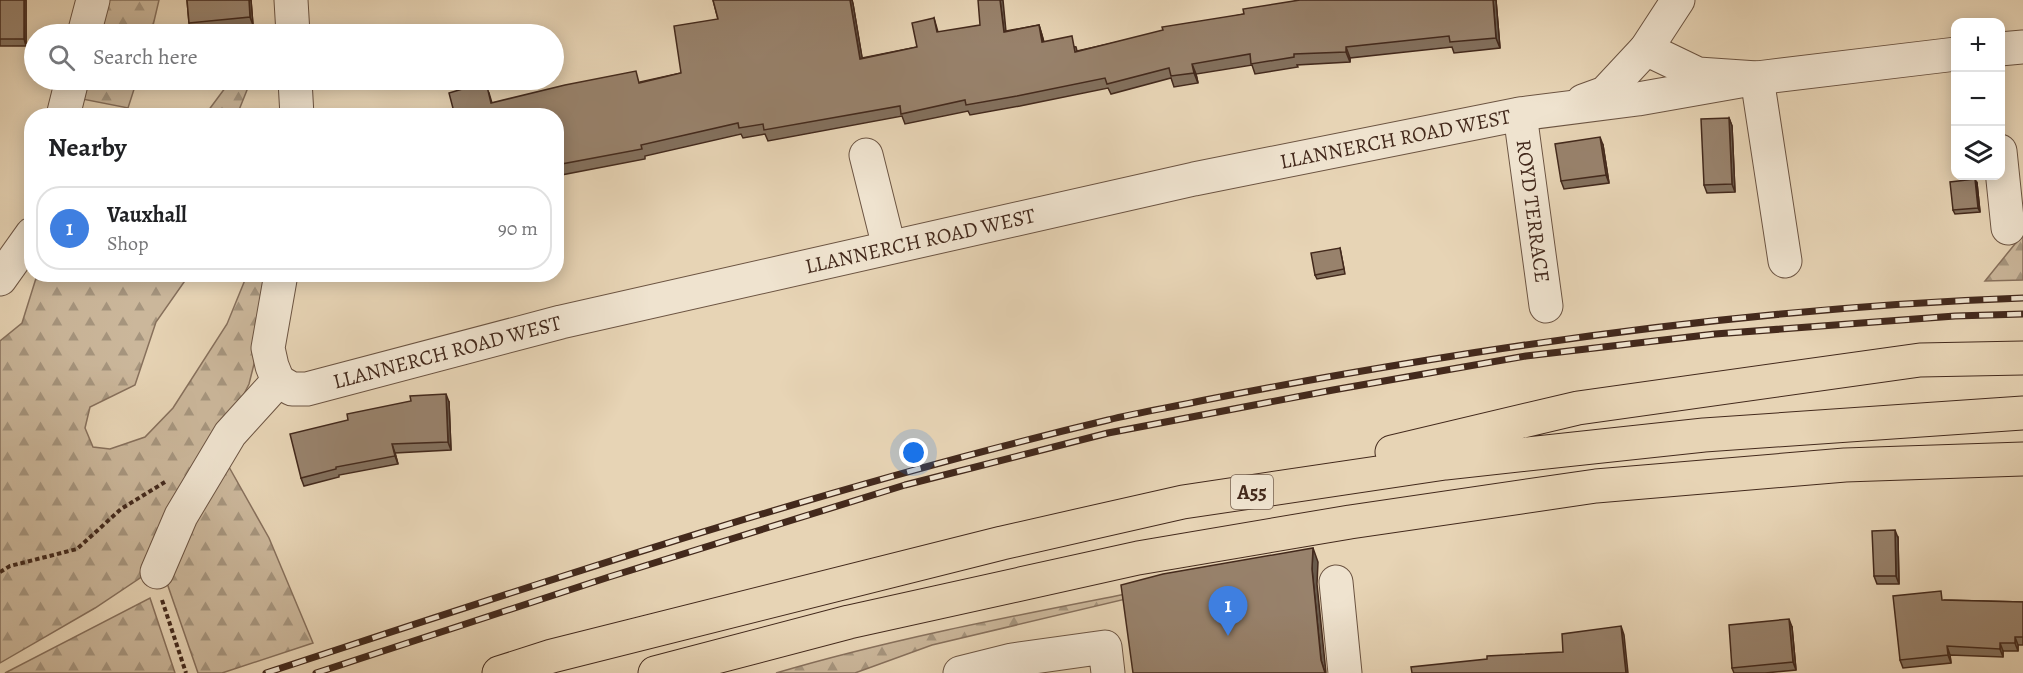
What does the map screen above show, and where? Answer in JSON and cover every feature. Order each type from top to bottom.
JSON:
[{"type":"highway","points":[[1183,502],[1578,408],[1920,360],[2023,357]]},
{"type":"highway","name":"A55","points":[[499,673],[552,656],[1002,543],[1183,502],[1445,463],[1704,435],[2023,413]]},
{"type":"highway","name":"A55","points":[[654,673],[849,622],[1138,558],[1350,522],[1596,486],[1845,465],[2023,459]]},
{"type":"street","points":[[87,24],[93,0]]},
{"type":"street","points":[[291,0],[292,24]]},
{"type":"street","points":[[1646,49],[1678,0]]},
{"type":"street","points":[[2005,49],[2023,47]]},
{"type":"street","name":"LLANNERCH ROAD WEST","points":[[1566,107],[1605,93],[1646,49],[1698,74],[1756,78]]},
{"type":"street","name":"LLANNERCH ROAD WEST","points":[[278,381],[292,389],[307,389],[561,322],[889,247],[1194,179],[1520,114],[1638,99],[1756,78],[1951,55]]},
{"type":"street","points":[[1756,78],[1785,261]]},
{"type":"street","points":[[65,108],[70,90]]},
{"type":"street","points":[[296,90],[297,108]]},
{"type":"street","name":"ROYD TERRACE","points":[[1520,114],[1546,306]]},
{"type":"street","points":[[866,155],[889,247]]},
{"type":"street","points":[[2004,180],[2008,228]]},
{"type":"street","points":[[0,279],[24,245]]},
{"type":"street","points":[[157,572],[181,516],[230,434],[278,381],[268,348],[280,282]]},
{"type":"street","points":[[1336,582],[1345,673]]},
{"type":"street","points":[[960,673],[1012,660],[1105,647],[1108,673]]},
{"type":"path","points":[[0,572],[10,566],[77,549],[121,509],[169,480],[172,498],[181,516]]},
{"type":"path","points":[[168,620],[186,673]]},
{"type":"green space","points":[[104,0],[159,0],[153,24],[98,24]]},
{"type":"green space","points":[[79,90],[134,90],[128,108],[77,98]]},
{"type":"green space","points":[[224,90],[247,90],[240,108],[210,108]]},
{"type":"green space","points":[[2023,234],[2023,280],[1985,281]]},
{"type":"green space","points":[[35,282],[184,282],[156,322],[135,385],[90,407],[85,428],[93,447],[110,449],[145,437],[173,408],[227,324],[244,282],[272,282],[249,384],[146,574],[95,608],[0,663],[0,341],[22,323]]},
{"type":"green space","points":[[229,467],[269,538],[313,643],[222,673],[198,673],[167,583],[167,560]]},
{"type":"green space","points":[[1126,594],[1126,599],[932,645],[855,673],[776,673],[906,639]]},
{"type":"green space","points":[[150,598],[175,673],[5,673]]},
{"type":"building","points":[[0,0],[24,0],[24,39],[0,39]]},
{"type":"building","points":[[187,0],[249,0],[250,17],[189,23]]},
{"type":"building","points":[[713,0],[850,0],[860,59],[917,47],[912,23],[934,18],[937,32],[980,25],[978,0],[1000,0],[1004,32],[1039,25],[1042,42],[1072,36],[1075,52],[1163,30],[1162,27],[1244,14],[1243,9],[1300,0],[1493,0],[1496,38],[1450,42],[1449,36],[1346,47],[1346,52],[1294,54],[1294,57],[1251,64],[1250,54],[1192,64],[1194,73],[1171,76],[1169,68],[1107,84],[1105,78],[966,105],[965,100],[901,114],[900,106],[764,130],[763,124],[739,128],[738,123],[641,145],[642,149],[564,164],[564,108],[453,108],[449,93],[459,90],[488,90],[491,103],[544,90],[564,90],[564,85],[636,71],[639,83],[681,73],[674,26],[718,19]]},
{"type":"building","points":[[1729,118],[1732,184],[1704,185],[1701,119]]},
{"type":"building","points":[[1600,137],[1606,175],[1561,181],[1555,144]]},
{"type":"building","points":[[1975,180],[1978,208],[1953,210],[1950,182]]},
{"type":"building","points":[[1340,248],[1344,269],[1315,275],[1311,253]]},
{"type":"building","points":[[446,394],[448,442],[392,444],[395,456],[336,467],[336,469],[301,478],[290,434],[348,420],[347,414],[411,401],[410,396]]},
{"type":"building","points":[[1895,530],[1896,576],[1874,576],[1872,531]]},
{"type":"building","points":[[1313,548],[1312,569],[1321,660],[1325,673],[1133,673],[1121,585],[1163,574]]},
{"type":"building","points":[[1941,591],[1942,600],[2023,602],[2023,637],[2015,637],[2015,643],[2000,643],[2000,649],[1947,646],[1948,655],[1900,660],[1893,596]]},
{"type":"building","points":[[1789,619],[1793,662],[1732,668],[1729,625]]},
{"type":"building","points":[[1621,626],[1626,673],[1412,673],[1411,667],[1487,659],[1487,656],[1563,652],[1562,634]]},
{"type":"railway","points":[[266,673],[579,571],[789,506],[895,475],[1132,414],[1345,374],[1502,348],[1650,328],[1799,312],[2023,298]]},
{"type":"railway","points":[[316,673],[609,577],[905,485],[1108,433],[1526,356],[1715,334],[1955,316],[2023,314]]},
{"type":"place","name":"Vauxhall","points":[[1228,636]]}]
